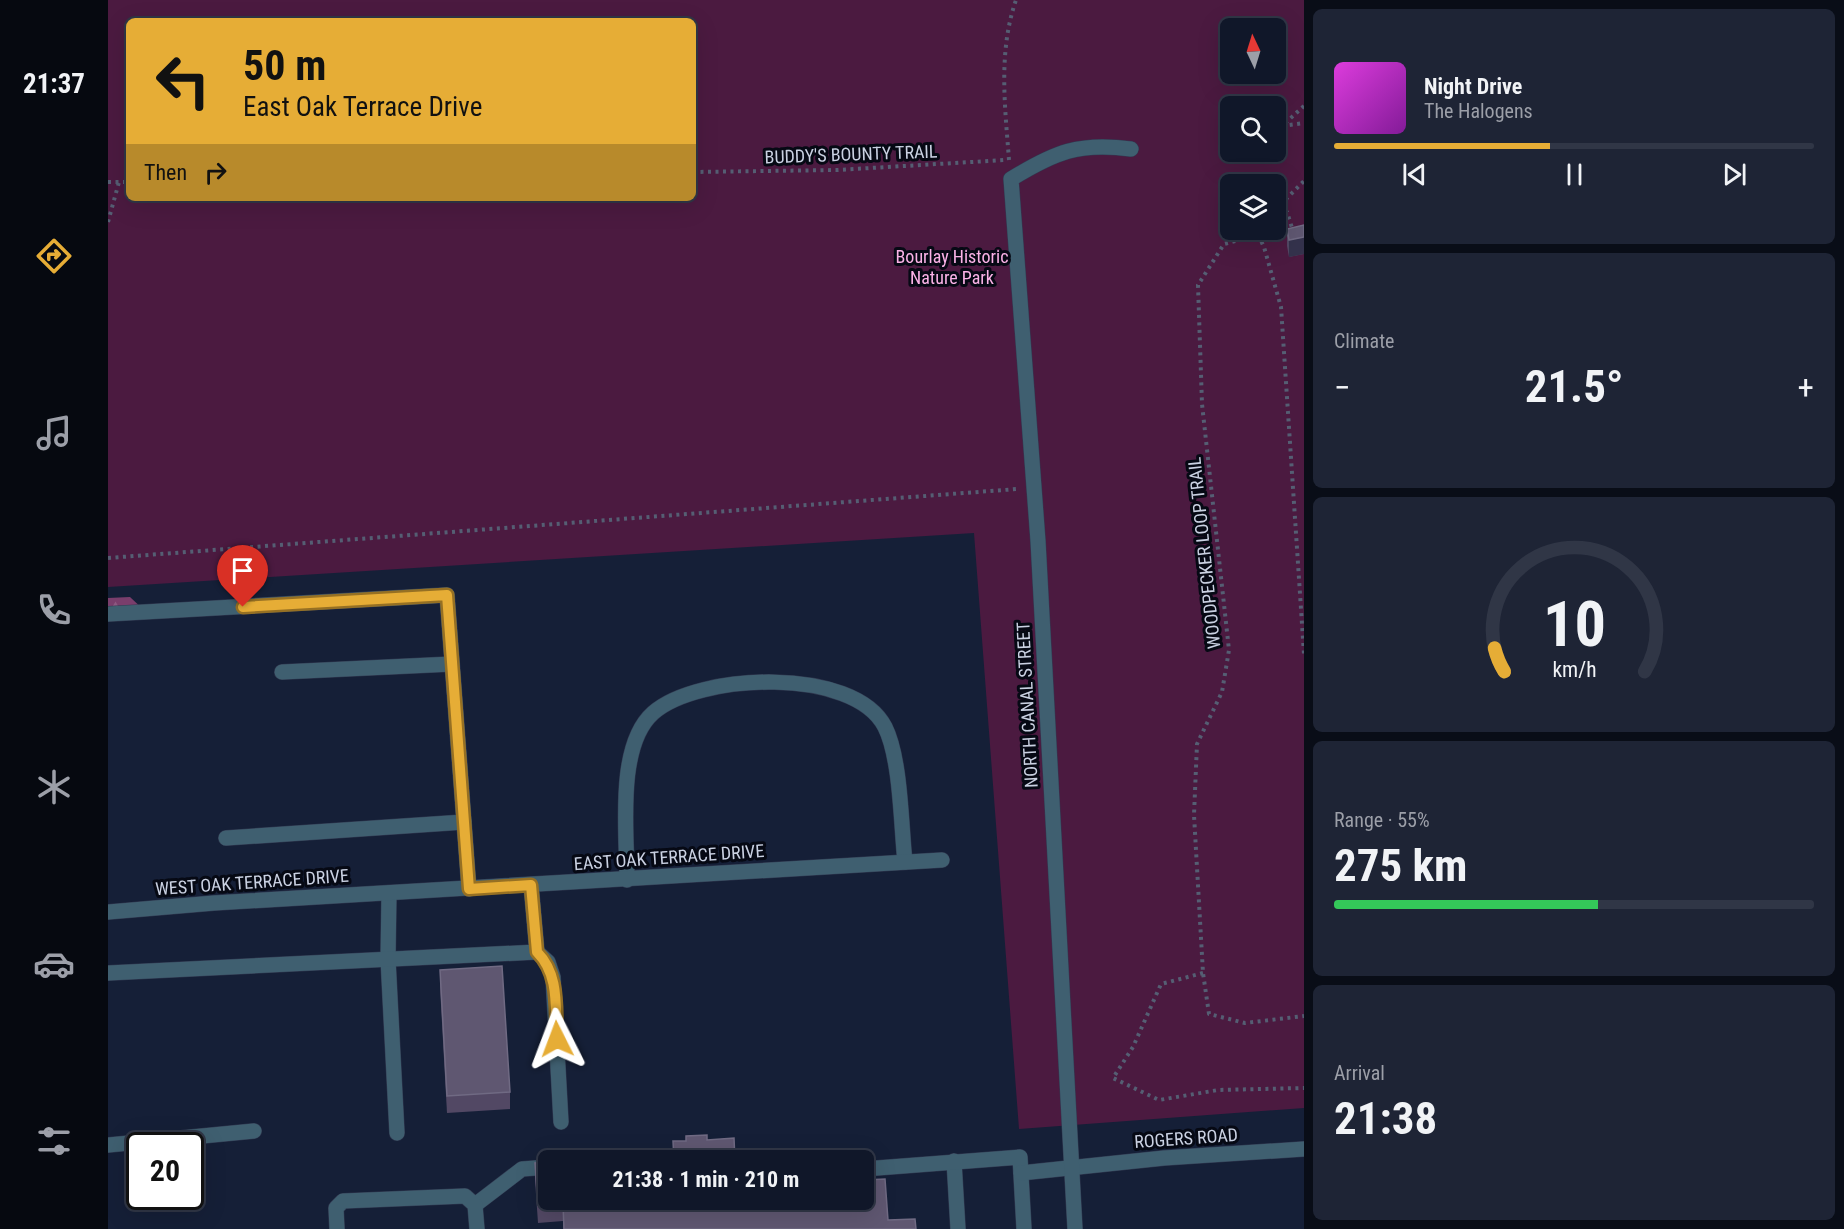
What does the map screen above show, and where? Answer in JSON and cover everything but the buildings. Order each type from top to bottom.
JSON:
[{"type":"street","points":[[1011,179],[1046,157],[1079,147],[1131,149]]},
{"type":"street","name":"NORTH CANAL STREET","points":[[1011,179],[1035,488],[1075,1229]]},
{"type":"street","points":[[108,614],[447,595],[469,889]]},
{"type":"street","points":[[282,672],[452,664]]},
{"type":"street","points":[[627,879],[627,770],[633,745],[653,713],[685,695],[712,687],[787,681],[819,686],[845,695],[870,711],[884,726],[896,773],[904,862]]},
{"type":"street","points":[[226,838],[464,822]]},
{"type":"street","name":"EAST OAK TERRACE DRIVE","points":[[393,893],[942,860]]},
{"type":"street","points":[[531,885],[537,952],[548,962],[553,977],[561,1122]]},
{"type":"street","points":[[393,893],[388,959],[397,1133]]},
{"type":"street","name":"WEST OAK TERRACE DRIVE","points":[[108,912],[214,903],[393,893]]},
{"type":"street","points":[[108,973],[537,952]]},
{"type":"street","points":[[108,1145],[254,1131]]},
{"type":"street","name":"ROGERS ROAD","points":[[1021,1173],[1164,1158],[1304,1149]]},
{"type":"street","points":[[874,1168],[1020,1157],[1024,1229]]},
{"type":"street","points":[[954,1161],[958,1229]]},
{"type":"street","points":[[475,1205],[522,1169],[538,1168]]},
{"type":"street","points":[[337,1229],[336,1208],[343,1202],[465,1196],[475,1205],[477,1229]]},
{"type":"path","points":[[1011,179],[1003,91],[1006,28],[1016,0]]},
{"type":"path","points":[[1304,106],[1282,126],[1304,123]]},
{"type":"path","name":"BUDDY'S BOUNTY TRAIL","points":[[696,172],[837,170],[1009,159]]},
{"type":"path","points":[[1286,197],[1304,181]]},
{"type":"path","points":[[108,182],[126,182]]},
{"type":"path","points":[[108,222],[119,182]]},
{"type":"path","points":[[1286,211],[1294,235]]},
{"type":"path","name":"WOODPECKER LOOP TRAIL","points":[[1239,240],[1224,244],[1198,285],[1202,404],[1229,650],[1222,692],[1197,744],[1194,814],[1203,973],[1209,1014],[1245,1023],[1304,1016]]},
{"type":"path","points":[[1260,240],[1281,307],[1304,654]]},
{"type":"path","points":[[108,558],[1035,488]]},
{"type":"path","points":[[1203,973],[1161,984],[1132,1047],[1113,1078],[1159,1100],[1218,1090],[1304,1088]]},
{"type":"green space","name":"Bourlay Historic Nature Park","points":[[108,0],[1304,0],[1304,1108],[1019,1129],[974,533],[108,587]]},
{"type":"green space","points":[[130,597],[147,613],[108,616],[108,598]]},
{"type":"route","points":[[243,607],[447,595],[469,889],[531,885],[537,952],[548,962],[553,977],[557,1039]]}]
